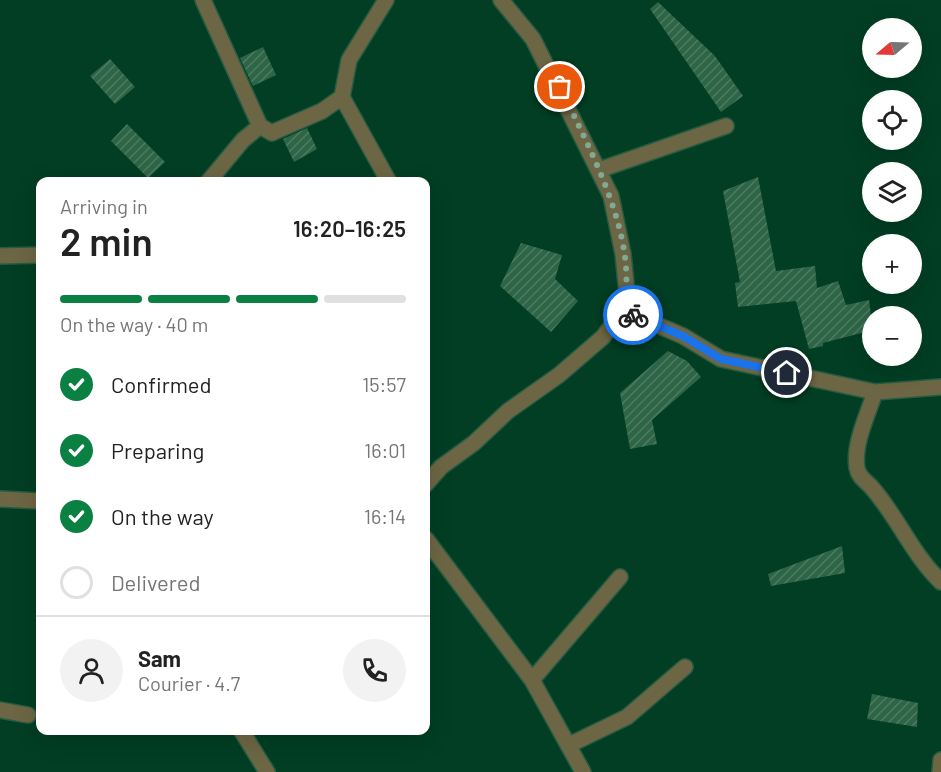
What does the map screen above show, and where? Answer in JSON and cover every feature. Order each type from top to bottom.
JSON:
[{"type":"street","points":[[203,0],[260,126],[272,133],[322,111],[342,97]]},
{"type":"street","points":[[386,0],[348,60],[342,97],[386,177]]},
{"type":"street","points":[[430,479],[441,467],[474,443],[508,411],[559,375],[603,337],[623,310],[627,293],[623,254],[611,196],[533,39],[501,0]]},
{"type":"street","points":[[212,177],[243,140],[260,126]]},
{"type":"street","points":[[599,170],[726,126]]},
{"type":"street","points":[[0,256],[36,255]]},
{"type":"street","points":[[623,310],[683,336],[721,359],[874,392],[941,387]]},
{"type":"street","points":[[874,392],[858,444],[856,467],[860,478],[873,488],[929,570],[941,582]]},
{"type":"street","points":[[0,499],[36,501]]},
{"type":"street","points":[[430,544],[532,680],[583,772]]},
{"type":"street","points":[[532,680],[620,577]]},
{"type":"street","points":[[569,744],[627,717],[685,667]]},
{"type":"street","points":[[0,710],[28,715]]},
{"type":"street","points":[[244,735],[267,772]]},
{"type":"street","points":[[940,772],[941,760]]},
{"type":"building","points":[[658,2],[715,56],[743,96],[721,112],[650,9]]},
{"type":"building","points":[[263,47],[276,75],[253,86],[240,58]]},
{"type":"building","points":[[110,59],[135,87],[115,104],[90,76]]},
{"type":"building","points":[[127,124],[165,162],[147,177],[111,141]]},
{"type":"building","points":[[307,128],[317,149],[294,162],[283,139]]},
{"type":"building","points":[[758,177],[776,271],[815,266],[817,288],[838,281],[846,305],[869,300],[870,306],[862,306],[862,333],[809,349],[796,301],[738,307],[735,283],[740,282],[723,191]]},
{"type":"building","points":[[521,243],[562,255],[555,279],[578,301],[551,332],[500,286]]},
{"type":"building","points":[[668,351],[687,361],[701,377],[652,420],[657,444],[630,449],[620,393]]},
{"type":"building","points":[[842,546],[845,573],[771,586],[768,574]]},
{"type":"building","points":[[872,694],[918,703],[917,727],[867,719]]},
{"type":"way so far","points":[[560,87],[611,196],[623,254],[627,293],[623,310],[633,315]]},
{"type":"route","points":[[633,315],[683,336],[721,359],[787,373]]}]
